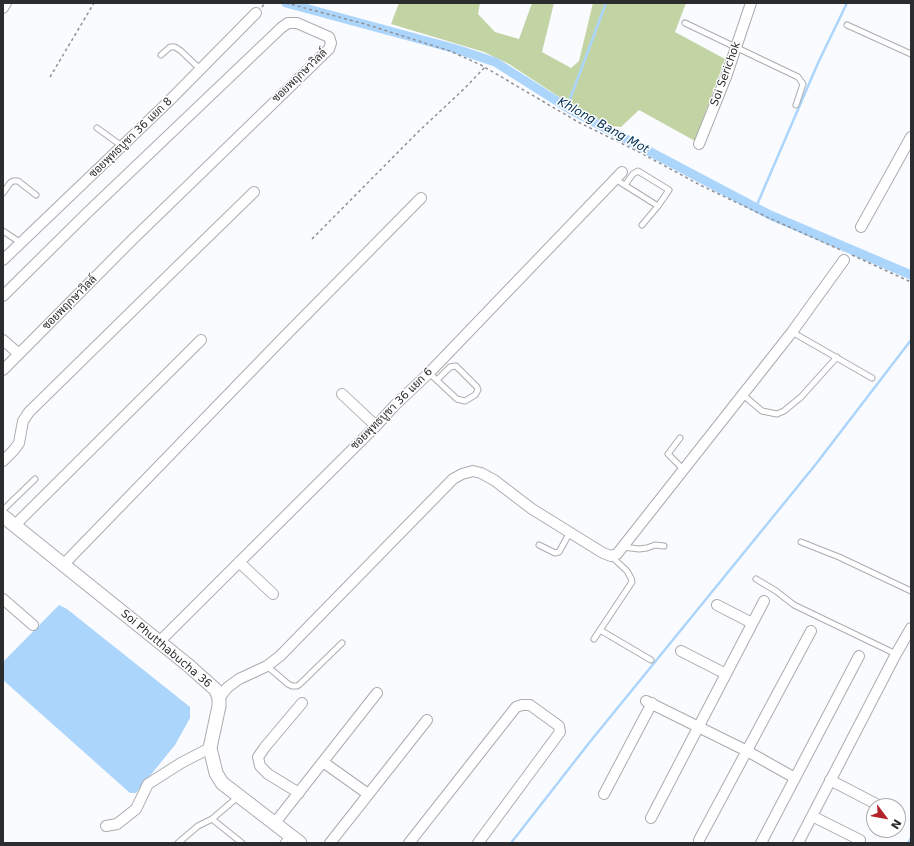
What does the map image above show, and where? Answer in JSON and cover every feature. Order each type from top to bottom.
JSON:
[{"type":"street","points":[[3,8],[6,3]]},
{"type":"street","name":"Soi Serichok","points":[[699,144],[726,77],[751,3]]},
{"type":"street","name":"ซอยพุทธบูชา 36 แยก 8","points":[[3,260],[201,70],[256,13]]},
{"type":"street","name":"ซอยพฤกษาวิลล์","points":[[3,296],[88,212],[281,28],[288,23],[297,23],[329,37],[331,43],[329,49],[132,240],[3,370]]},
{"type":"street","points":[[861,227],[911,137]]},
{"type":"street","name":"ซอยพุทธบูชา 36 แยก 6","points":[[159,642],[376,426],[395,405],[429,373],[619,176]]},
{"type":"street","points":[[5,455],[14,450],[19,443],[23,421],[28,412],[176,266],[254,192]]},
{"type":"street","points":[[63,565],[421,198]]},
{"type":"street","points":[[219,698],[228,686],[239,678],[267,666],[280,656],[312,626],[453,479],[462,474],[472,471],[494,480],[532,509],[603,553],[611,556],[617,554],[792,332],[844,260]]},
{"type":"street","points":[[3,340],[19,354]]},
{"type":"street","points":[[6,519],[201,340]]},
{"type":"street","points":[[342,394],[376,426]]},
{"type":"street","name":"Soi Phutthabucha 36","points":[[6,519],[188,665],[216,690],[219,698],[218,712],[210,748],[216,773],[222,783],[274,824],[286,839],[300,843]]},
{"type":"street","points":[[239,562],[273,594]]},
{"type":"street","points":[[3,599],[33,625]]},
{"type":"street","points":[[651,818],[764,601]]},
{"type":"street","points":[[717,605],[752,624]]},
{"type":"street","points":[[801,842],[830,780],[911,628]]},
{"type":"street","points":[[699,840],[811,631]]},
{"type":"street","points":[[681,651],[726,674]]},
{"type":"street","points":[[761,843],[859,656]]},
{"type":"street","points":[[274,824],[377,693]]},
{"type":"street","points":[[604,794],[649,702],[747,751],[795,778]]},
{"type":"street","points":[[299,793],[268,774],[260,766],[258,757],[302,703]]},
{"type":"street","points":[[409,843],[516,707],[530,705],[559,726],[560,732],[478,843]]},
{"type":"street","points":[[330,843],[427,720]]},
{"type":"street","points":[[106,826],[117,824],[136,809],[148,784],[181,763],[210,748]]},
{"type":"street","points":[[323,762],[368,794]]},
{"type":"street","points":[[830,780],[866,799]]},
{"type":"street","points":[[812,816],[860,840]]},
{"type":"lane","points":[[685,23],[798,77],[803,84],[796,105]]},
{"type":"lane","points":[[847,25],[911,54]]},
{"type":"lane","points":[[161,55],[170,47],[175,47],[201,70]]},
{"type":"lane","points":[[97,128],[123,146]]},
{"type":"lane","points":[[625,185],[632,174],[637,171],[669,190],[642,225]]},
{"type":"lane","points":[[619,176],[625,185],[658,206]]},
{"type":"lane","points":[[3,193],[10,182],[18,181],[36,195]]},
{"type":"lane","points":[[3,231],[21,243]]},
{"type":"lane","points":[[792,332],[872,378]]},
{"type":"lane","points":[[742,394],[762,411],[777,414],[784,411],[801,397],[837,357]]},
{"type":"lane","points":[[429,373],[457,399],[462,401],[475,395],[478,390],[478,387],[456,366],[450,367],[437,380]]},
{"type":"lane","points":[[680,438],[668,454],[683,469]]},
{"type":"lane","points":[[6,519],[35,479]]},
{"type":"lane","points":[[538,545],[555,553],[559,552],[570,532]]},
{"type":"lane","points":[[801,542],[839,557],[911,591]]},
{"type":"lane","points":[[623,548],[639,550],[655,545],[664,546]]},
{"type":"lane","points":[[594,639],[632,582],[627,571],[611,556]]},
{"type":"lane","points":[[756,579],[776,591],[794,605],[896,654]]},
{"type":"lane","points":[[600,630],[651,660]]},
{"type":"lane","points":[[267,666],[288,684],[297,686],[342,643]]},
{"type":"lane","points":[[178,843],[198,826],[212,819],[239,796]]},
{"type":"lane","points":[[212,819],[242,843]]},
{"type":"path","points":[[50,78],[94,3]]},
{"type":"path","points":[[286,3],[365,24],[450,51],[485,67],[578,122],[641,153],[700,185],[911,282]]},
{"type":"path","points":[[312,239],[485,67]]},
{"type":"green space","points":[[399,3],[480,3],[478,14],[495,32],[519,39],[532,3],[554,3],[542,52],[571,68],[579,61],[593,3],[686,3],[675,32],[725,59],[695,141],[639,110],[621,127],[610,126],[570,104],[509,64],[484,52],[391,24]]},
{"type":"water","points":[[59,605],[67,609],[190,707],[190,718],[175,745],[136,793],[130,793],[3,680],[3,662]]},
{"type":"waterway","name":"Khlong Bang Mot","points":[[286,3],[456,49],[495,62],[571,110],[770,215],[911,275]]},
{"type":"waterway","points":[[567,107],[606,3]]},
{"type":"waterway","points":[[756,207],[818,63],[847,3]]},
{"type":"waterway","points":[[511,843],[589,743],[816,464],[911,340]]},
{"type":"waterway","points":[[908,843],[911,838]]}]
